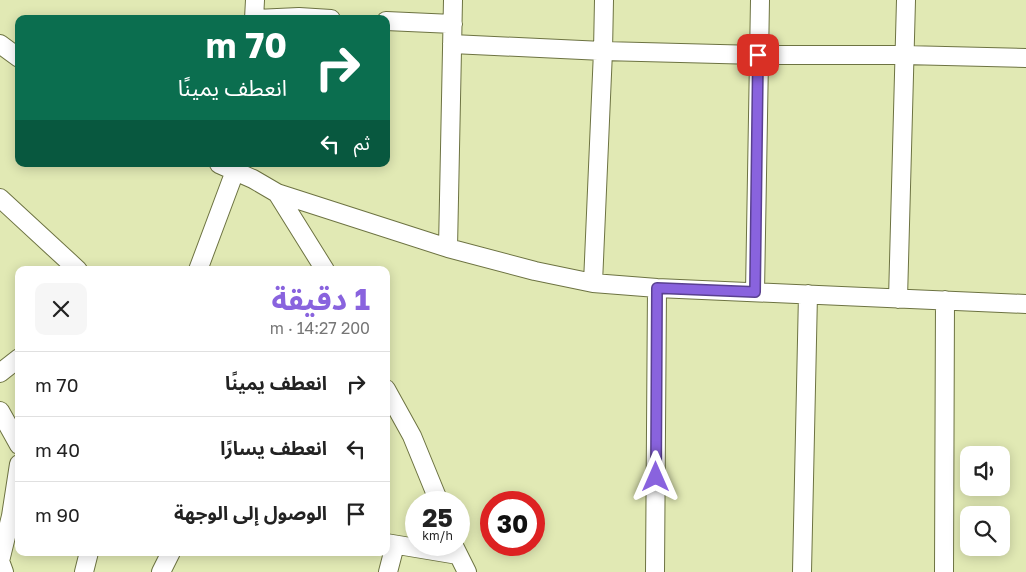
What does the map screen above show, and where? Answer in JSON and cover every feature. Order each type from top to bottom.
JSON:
[{"type":"street","points":[[255,0],[255,15]]},
{"type":"street","points":[[448,248],[453,0]]},
{"type":"street","points":[[592,283],[604,0]]},
{"type":"street","points":[[755,292],[760,0]]},
{"type":"street","points":[[898,299],[906,0]]},
{"type":"street","points":[[390,21],[453,24]]},
{"type":"street","points":[[0,44],[15,55]]},
{"type":"street","points":[[452,44],[603,51],[758,55],[904,55],[1026,58]]},
{"type":"street","points":[[225,167],[235,171],[253,172],[277,193],[323,266]]},
{"type":"street","points":[[199,266],[235,171]]},
{"type":"street","points":[[277,193],[448,248],[535,271],[592,283],[657,288],[1026,304]]},
{"type":"street","points":[[0,198],[74,266]]},
{"type":"street","points":[[655,572],[657,288]]},
{"type":"street","points":[[802,572],[808,294]]},
{"type":"street","points":[[944,572],[945,300]]},
{"type":"street","points":[[0,373],[15,361]]},
{"type":"street","points":[[390,396],[412,436],[434,491]]},
{"type":"street","points":[[0,410],[15,438]]},
{"type":"street","points":[[4,572],[0,561],[15,490]]},
{"type":"street","points":[[390,544],[405,545]]},
{"type":"street","points":[[84,572],[88,556]]},
{"type":"street","points":[[161,572],[169,556]]},
{"type":"street","points":[[388,572],[389,556]]},
{"type":"street","points":[[459,556],[467,572]]},
{"type":"route","points":[[656,477],[657,288],[755,292],[758,55]]}]
